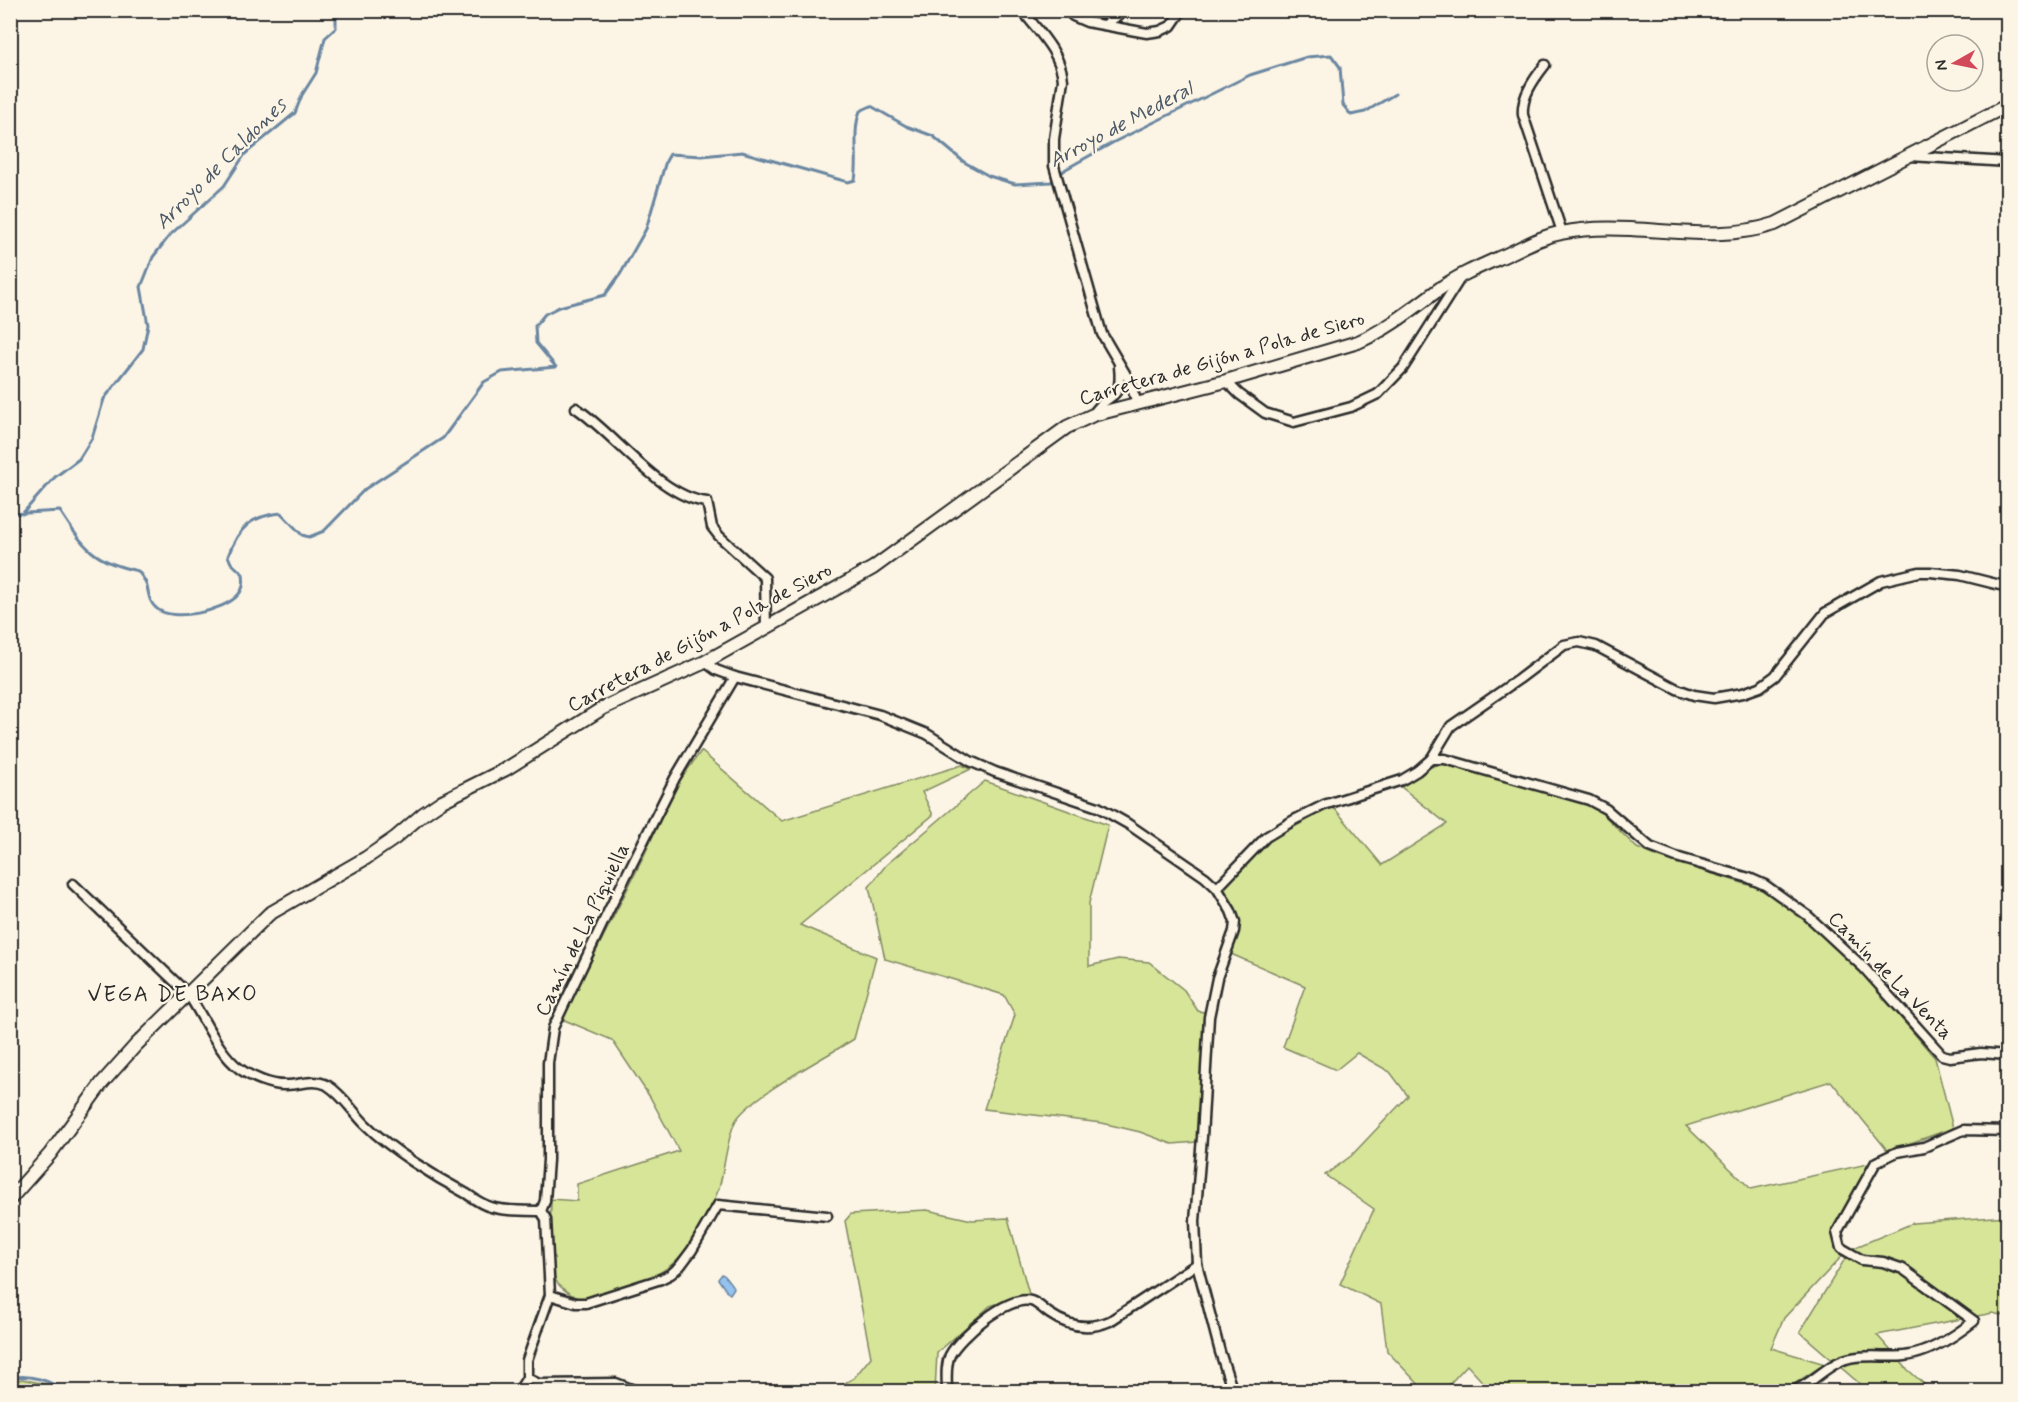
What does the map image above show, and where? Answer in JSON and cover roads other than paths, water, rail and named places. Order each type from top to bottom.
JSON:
[{"type":"street","points":[[1022,10],[1050,48],[1062,71],[1063,80],[1054,139],[1054,166],[1102,334],[1129,380],[1132,405]]},
{"type":"street","points":[[1067,10],[1073,16],[1088,22],[1147,33],[1171,26],[1182,10]]},
{"type":"street","points":[[1106,24],[1126,10]]},
{"type":"street","points":[[1545,65],[1532,83],[1522,108],[1522,116],[1562,232]]},
{"type":"street","name":"Carretera de Gijón a Pola de Siero","points":[[10,1199],[50,1154],[102,1083],[269,914],[366,858],[442,801],[506,769],[603,708],[705,662],[873,568],[1067,427],[1093,415],[1318,355],[1377,334],[1462,275],[1540,239],[1562,232],[1602,228],[1719,232],[1762,228],[1806,209],[2007,105]]},
{"type":"street","points":[[1910,156],[2007,162]]},
{"type":"street","points":[[1226,381],[1239,394],[1265,413],[1294,422],[1351,407],[1378,394],[1403,368],[1462,275]]},
{"type":"street","points":[[1093,415],[1118,391],[1119,363]]},
{"type":"street","points":[[1118,391],[1132,405]]},
{"type":"street","points":[[576,408],[588,415],[636,460],[671,488],[698,501],[707,502],[712,527],[765,578],[766,628]]},
{"type":"street","points":[[1216,888],[1266,837],[1324,805],[1402,780],[1417,771],[1431,759],[1450,726],[1519,679],[1563,645],[1579,642],[1596,646],[1677,689],[1694,695],[1714,698],[1743,693],[1760,687],[1774,676],[1825,613],[1881,580],[1930,572],[1960,575],[2007,586]]},
{"type":"street","points":[[705,662],[716,670],[735,677],[880,715],[927,734],[970,761],[995,772],[1098,807],[1138,830],[1205,877],[1216,888],[1231,911],[1235,922],[1234,931],[1217,978],[1209,1017],[1195,1221],[1197,1264],[1233,1392]]},
{"type":"street","name":"Camín de La Piquiella","points":[[518,1392],[527,1377],[527,1360],[550,1295],[546,1219],[541,1211],[545,1201],[548,1063],[553,1028],[675,778],[735,677]]},
{"type":"street","name":"Camín de La Venta","points":[[1431,759],[1445,759],[1589,800],[1606,809],[1650,847],[1676,858],[1749,878],[1765,885],[1807,915],[1864,968],[1937,1052],[1950,1057],[1981,1053],[2007,1055]]},
{"type":"street","points":[[73,884],[188,994],[219,1047],[240,1069],[285,1086],[317,1081],[325,1084],[337,1092],[365,1124],[381,1138],[457,1189],[488,1207],[512,1211],[541,1211]]},
{"type":"street","points":[[1790,1392],[1841,1360],[1875,1355],[1906,1356],[1929,1349],[1957,1335],[1974,1321],[1903,1269],[1883,1262],[1862,1260],[1841,1248],[1837,1232],[1876,1162],[1897,1152],[1924,1146],[1963,1130],[2007,1131]]},
{"type":"street","points":[[550,1295],[576,1303],[586,1303],[661,1279],[670,1274],[686,1258],[718,1205],[826,1216]]},
{"type":"street","points":[[947,1392],[949,1357],[959,1341],[987,1318],[1011,1303],[1031,1301],[1064,1322],[1096,1327],[1110,1321],[1197,1264]]},
{"type":"street","points":[[527,1377],[539,1383],[616,1383],[639,1392]]},
{"type":"water","points":[[722,1274],[734,1288],[730,1294],[718,1279]]},
{"type":"waterway","name":"Arroyo de Caldones","points":[[22,514],[55,477],[79,459],[92,438],[104,399],[143,349],[148,325],[141,287],[153,257],[170,235],[224,186],[245,154],[295,113],[302,95],[316,73],[325,38],[336,28],[336,10]]},
{"type":"waterway","name":"Arroyo de Mederal","points":[[10,514],[60,511],[76,535],[92,552],[111,563],[138,571],[146,583],[151,602],[164,612],[185,615],[222,606],[238,595],[243,585],[243,574],[231,563],[228,556],[237,537],[247,525],[262,517],[281,513],[302,535],[309,537],[324,531],[365,489],[443,438],[484,382],[502,372],[556,367],[536,343],[535,326],[545,314],[559,307],[605,295],[621,273],[646,229],[670,154],[702,156],[742,152],[848,182],[855,180],[856,127],[860,111],[871,106],[906,126],[933,136],[964,162],[989,176],[1015,184],[1051,182],[1066,169],[1114,142],[1250,75],[1307,57],[1331,55],[1340,67],[1343,105],[1351,115],[1365,112],[1395,94]]},
{"type":"waterway","points":[[10,1378],[40,1379],[66,1392]]},
{"type":"district","name":"VEGA DE BAXO","points":[[173,995]]}]
